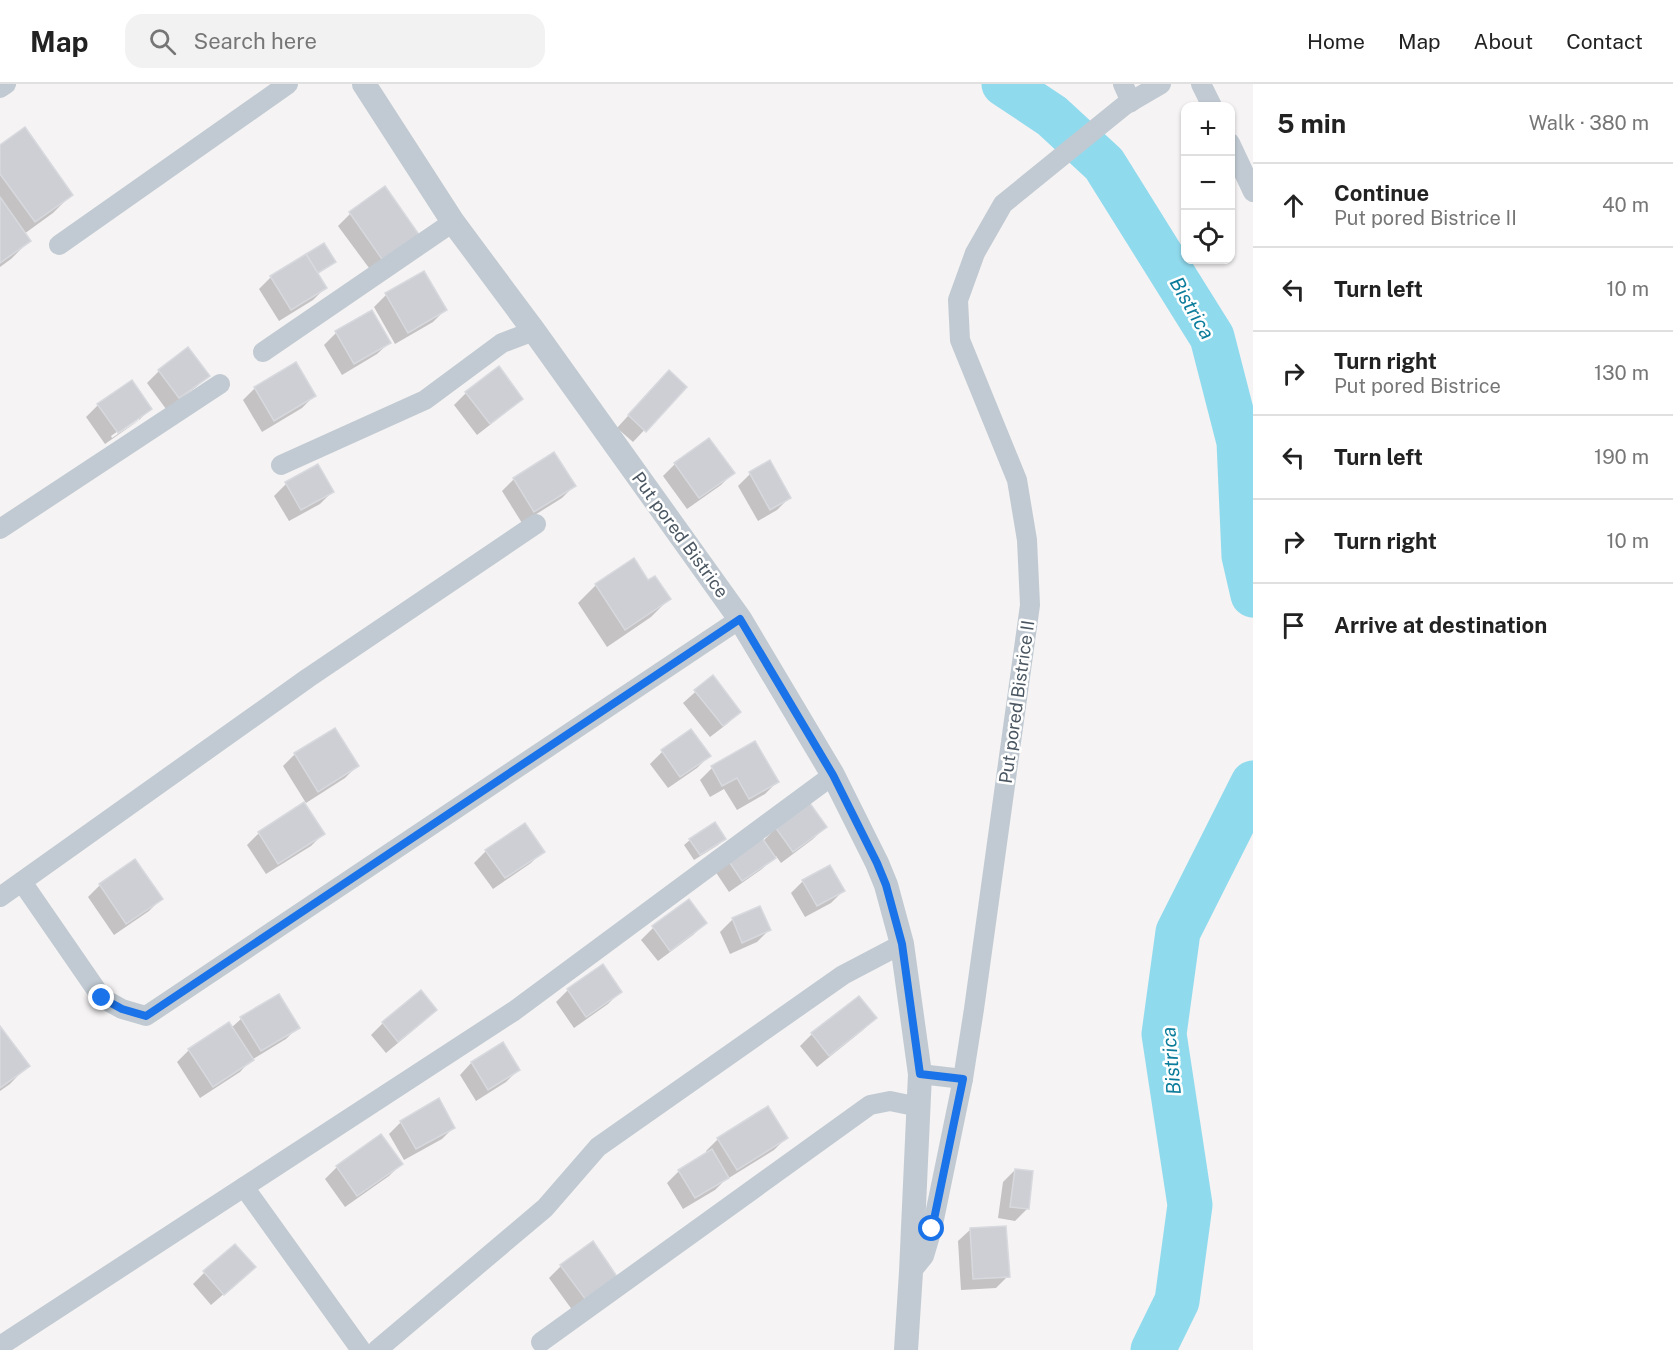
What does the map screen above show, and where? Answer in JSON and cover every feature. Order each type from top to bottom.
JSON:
[{"type":"street","points":[[0,88],[6,84]]},
{"type":"street","points":[[58,245],[288,84]]},
{"type":"street","name":"Put pored Bistrice","points":[[364,84],[453,222],[740,619],[833,775],[886,885],[902,944],[920,1074],[906,1350]]},
{"type":"street","name":"Put pored Bistrice II","points":[[911,1272],[924,1256],[932,1229],[963,1079],[978,986],[1030,604],[1027,540],[1017,480],[960,340],[958,300],[975,253],[1003,204],[1126,97],[1161,84]]},
{"type":"street","points":[[1200,84],[1210,102]]},
{"type":"street","points":[[1235,154],[1253,192]]},
{"type":"street","points":[[263,352],[453,222]]},
{"type":"street","points":[[281,465],[426,400],[502,343],[534,331]]},
{"type":"street","points":[[0,529],[220,384]]},
{"type":"street","points":[[0,897],[308,678],[536,524]]},
{"type":"street","points":[[22,882],[102,998],[122,1009],[146,1016],[740,619]]},
{"type":"street","points":[[0,1346],[514,1011],[833,775]]},
{"type":"street","points":[[377,1350],[545,1208],[598,1147],[843,975],[902,944]]},
{"type":"street","points":[[920,1074],[963,1079]]},
{"type":"street","points":[[541,1342],[870,1105],[890,1101],[919,1107]]},
{"type":"street","points":[[244,1186],[361,1350]]},
{"type":"building","points":[[25,127],[73,195],[35,222],[0,174],[0,145]]},
{"type":"building","points":[[385,186],[420,236],[384,262],[349,212]]},
{"type":"building","points":[[0,197],[31,241],[0,263]]},
{"type":"building","points":[[324,243],[336,262],[318,273],[306,254]]},
{"type":"building","points":[[306,254],[327,288],[291,310],[270,276]]},
{"type":"building","points":[[424,271],[447,310],[408,333],[385,293]]},
{"type":"building","points":[[372,310],[391,343],[354,364],[335,331]]},
{"type":"building","points":[[188,347],[210,376],[179,398],[158,370]]},
{"type":"building","points":[[296,362],[316,396],[274,421],[254,387]]},
{"type":"building","points":[[499,366],[523,399],[490,424],[465,392]]},
{"type":"building","points":[[669,370],[687,387],[646,432],[628,415]]},
{"type":"building","points":[[132,380],[152,409],[118,433],[97,404]]},
{"type":"building","points":[[709,438],[735,473],[699,498],[674,463]]},
{"type":"building","points":[[554,452],[576,486],[534,512],[513,478]]},
{"type":"building","points":[[770,460],[791,498],[770,510],[749,472]]},
{"type":"building","points":[[318,464],[334,492],[301,510],[285,482]]},
{"type":"building","points":[[634,558],[648,580],[655,576],[671,599],[625,630],[595,584]]},
{"type":"building","points":[[713,675],[741,712],[723,726],[694,690]]},
{"type":"building","points":[[335,728],[359,766],[318,792],[294,753]]},
{"type":"building","points":[[691,729],[711,756],[680,777],[661,750]]},
{"type":"building","points":[[755,741],[779,782],[749,799],[737,778],[722,786],[711,766]]},
{"type":"building","points":[[304,802],[325,834],[278,864],[258,832]]},
{"type":"building","points":[[809,802],[827,827],[793,852],[775,827]]},
{"type":"building","points":[[715,822],[726,839],[700,855],[689,839]]},
{"type":"building","points":[[525,823],[545,852],[505,878],[485,850]]},
{"type":"building","points":[[760,835],[776,858],[742,881],[726,857]]},
{"type":"building","points":[[135,859],[163,899],[126,924],[99,884]]},
{"type":"building","points":[[830,865],[845,891],[817,906],[802,880]]},
{"type":"building","points":[[689,899],[707,923],[670,951],[652,926]]},
{"type":"building","points":[[760,906],[771,930],[742,943],[732,918]]},
{"type":"building","points":[[603,964],[622,992],[586,1017],[567,989]]},
{"type":"building","points":[[421,990],[437,1010],[398,1042],[382,1022]]},
{"type":"building","points":[[279,994],[300,1028],[261,1051],[240,1017]]},
{"type":"building","points":[[859,996],[877,1018],[829,1056],[811,1033]]},
{"type":"building","points":[[229,1022],[254,1060],[213,1087],[188,1049]]},
{"type":"building","points":[[0,1026],[30,1066],[0,1088]]},
{"type":"building","points":[[503,1042],[520,1070],[488,1090],[471,1062]]},
{"type":"building","points":[[439,1098],[455,1128],[416,1149],[400,1121]]},
{"type":"building","points":[[768,1106],[788,1138],[737,1170],[717,1138]]},
{"type":"building","points":[[381,1134],[403,1164],[357,1196],[336,1166]]},
{"type":"building","points":[[712,1149],[729,1178],[695,1198],[678,1170]]},
{"type":"building","points":[[1015,1169],[1033,1171],[1029,1209],[1010,1207]]},
{"type":"building","points":[[1006,1226],[1010,1277],[973,1279],[970,1228]]},
{"type":"building","points":[[593,1241],[618,1278],[586,1300],[560,1265]]},
{"type":"building","points":[[235,1244],[256,1267],[224,1295],[203,1271]]},
{"type":"waterway","name":"Bistrica","points":[[1004,84],[1052,116],[1104,164],[1212,337],[1239,442],[1244,556],[1253,595]]},
{"type":"waterway","name":"Bistrica","points":[[1153,1350],[1177,1301],[1190,1205],[1164,1034],[1178,932],[1253,783]]},
{"type":"route","points":[[102,998],[122,1009],[146,1016],[740,619],[833,775],[886,885],[902,944],[920,1074],[963,1079],[932,1229]]}]
